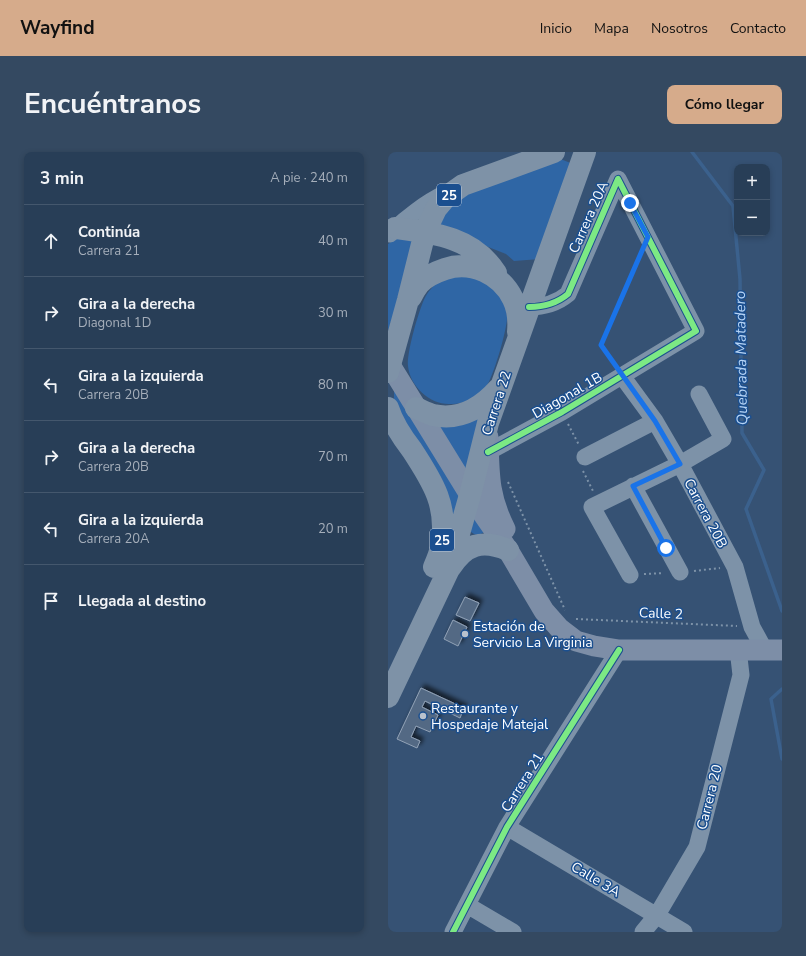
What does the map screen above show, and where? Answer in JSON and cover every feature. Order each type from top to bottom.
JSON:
[{"type":"highway","name":"25","points":[[389,367],[426,232],[436,209],[446,197],[462,186],[554,152]]},
{"type":"highway","name":"Carrera 22","points":[[388,697],[449,569],[488,423],[500,386],[580,162],[585,152]]},
{"type":"highway","points":[[392,232],[426,232],[445,236],[463,243],[474,251],[494,269],[513,298],[517,311],[517,339]]},
{"type":"highway","points":[[408,300],[419,284],[434,272],[453,266],[472,267],[490,274],[504,286]]},
{"type":"highway","points":[[416,408],[434,415],[453,416],[471,411],[487,401],[500,386]]},
{"type":"highway","name":"25","points":[[388,408],[392,421],[426,472],[436,490],[440,502],[443,521],[441,547],[434,569],[388,675]]},
{"type":"highway","points":[[449,569],[457,557],[462,553],[481,544],[495,545],[508,550]]},
{"type":"main road","points":[[389,367],[470,495],[508,550],[535,593]]},
{"type":"main road","points":[[488,423],[489,478],[492,498],[544,611],[559,628],[576,641],[594,646],[619,650],[773,650]]},
{"type":"street","name":"Carrera 20A","points":[[529,307],[541,307],[560,300],[568,294],[618,180],[696,331]]},
{"type":"street","points":[[392,232],[428,203],[444,193],[462,186]]},
{"type":"street","name":"Diagonal 1B","points":[[488,452],[562,412],[696,331]]},
{"type":"street","name":"Carrera 20B","points":[[622,376],[655,421],[680,464],[735,567],[752,626],[773,650]]},
{"type":"street","points":[[630,575],[592,507],[680,464],[723,439],[699,394]]},
{"type":"street","points":[[585,458],[655,421]]},
{"type":"street","points":[[633,486],[680,572]]},
{"type":"street","name":"Carrera 20","points":[[643,932],[657,915],[697,847],[741,675],[738,649]]},
{"type":"street","name":"Carrera 21","points":[[452,932],[508,827],[619,650]]},
{"type":"street","name":"Calle 3A","points":[[508,827],[684,932]]},
{"type":"street","points":[[467,905],[513,932]]},
{"type":"path","points":[[622,376],[601,345],[648,237]]},
{"type":"path","points":[[505,477],[566,612]]},
{"type":"shaded area","points":[[558,158],[578,166],[540,259],[514,261],[506,254],[453,233],[438,230],[445,213],[466,190]]},
{"type":"shaded area","points":[[400,236],[418,238],[388,331],[388,244]]},
{"type":"shaded area","points":[[456,275],[478,275],[500,294],[505,301],[507,318],[505,333],[499,354],[489,382],[478,394],[469,400],[454,404],[434,401],[417,387],[412,380],[408,366],[409,352],[421,308],[429,292],[445,277]]},
{"type":"shaded area","points":[[394,387],[467,496],[451,527],[397,418],[394,401]]},
{"type":"shaded area","points":[[485,413],[469,479],[439,427]]},
{"type":"shaded area","points":[[474,509],[487,529],[478,535],[469,530]]},
{"type":"building","points":[[465,597],[479,603],[470,621],[456,615]]},
{"type":"building","points":[[453,620],[467,627],[458,646],[444,639]]},
{"type":"building","name":"Restaurante y Hospedaje Matejal","points":[[421,688],[464,708],[460,718],[425,701],[422,707],[438,715],[430,732],[416,726],[411,737],[420,741],[417,748],[397,739]]},
{"type":"waterway","name":"Quebrada Matadero","points":[[692,152],[733,206],[740,279],[742,433],[764,470],[746,509],[782,611]]},
{"type":"waterway","name":"Quebrada Matadero","points":[[782,689],[771,699],[782,759]]},
{"type":"cycle path","points":[[488,452],[562,412],[696,331],[618,179],[568,294],[550,304],[529,307]]},
{"type":"cycle path","points":[[453,932],[507,827],[619,650]]},
{"type":"place","name":"Estación de Servicio La Virginia","points":[[465,634]]},
{"type":"place","name":"Restaurante y Hospedaje Matejal","points":[[423,716]]},
{"type":"route","points":[[630,203],[648,237],[601,345],[655,421],[680,464],[633,486],[666,548]]}]
